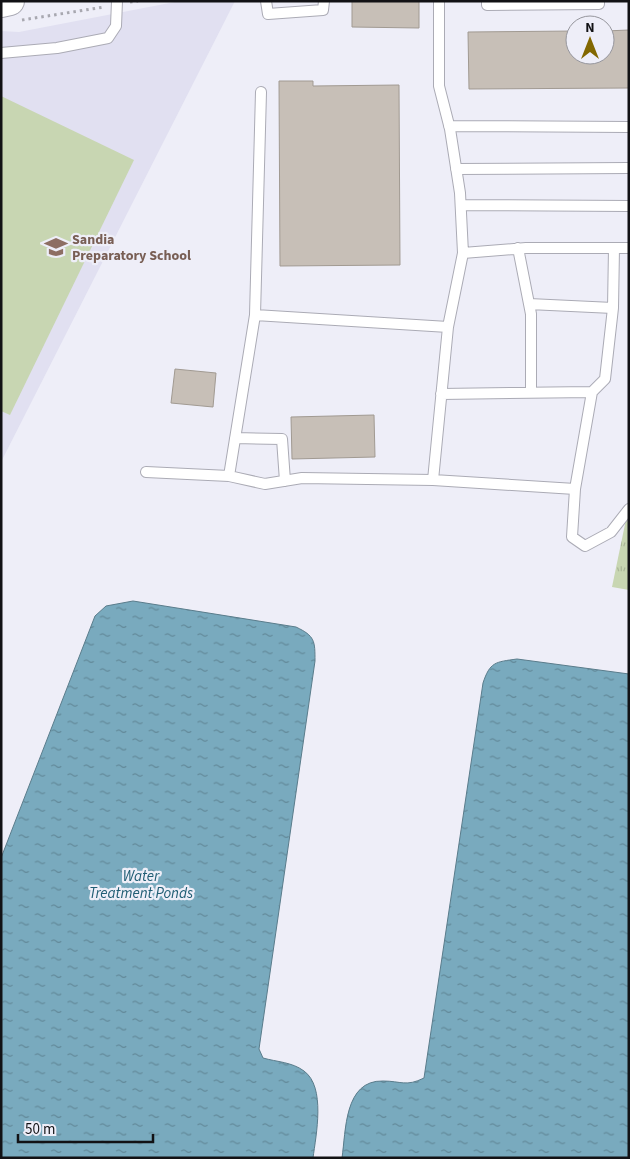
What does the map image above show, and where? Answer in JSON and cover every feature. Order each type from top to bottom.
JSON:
[{"type":"lane","points":[[266,1],[268,14],[324,10],[324,1]]},
{"type":"lane","points":[[433,480],[448,327],[463,253],[461,205],[456,169],[449,126],[439,86],[439,1]]},
{"type":"lane","points":[[487,1],[487,5],[600,4],[599,1]]},
{"type":"lane","points":[[1,53],[57,48],[108,38],[116,26],[117,3]]},
{"type":"lane","points":[[228,476],[254,315],[261,92]]},
{"type":"lane","points":[[449,126],[629,127]]},
{"type":"lane","points":[[456,169],[629,168]]},
{"type":"lane","points":[[461,205],[629,206]]},
{"type":"lane","points":[[463,253],[518,248],[629,248]]},
{"type":"lane","points":[[518,248],[528,304],[531,392]]},
{"type":"lane","points":[[614,248],[613,308],[605,379],[592,392],[575,490],[572,537],[586,546],[611,532],[629,509]]},
{"type":"lane","points":[[528,304],[613,308]]},
{"type":"lane","points":[[254,315],[448,327]]},
{"type":"lane","points":[[441,394],[592,392]]},
{"type":"lane","points":[[235,438],[282,439],[285,481]]},
{"type":"lane","points":[[146,472],[228,476],[265,484],[302,478],[433,480],[575,490]]},
{"type":"path","points":[[10,8],[138,1]]},
{"type":"shaded area","name":"Sandia Preparatory School","points":[[180,1],[235,1],[1,462],[1,31],[19,32]]},
{"type":"green space","points":[[1,96],[134,160],[10,415],[1,411]]},
{"type":"green space","points":[[629,505],[629,590],[612,587]]},
{"type":"water","name":"Water Treatment Ponds","points":[[133,601],[296,627],[307,633],[313,640],[315,661],[259,1049],[263,1058],[294,1066],[304,1071],[311,1078],[315,1088],[318,1112],[313,1158],[1,1158],[1,858],[95,616],[106,606]]},
{"type":"water","points":[[517,659],[629,674],[629,1158],[342,1158],[349,1109],[361,1089],[370,1083],[383,1081],[408,1083],[424,1078],[483,683],[488,671],[494,664]]},
{"type":"building","points":[[352,1],[419,1],[419,28],[352,27]]},
{"type":"building","points":[[629,30],[629,88],[469,89],[468,32],[565,31],[565,65],[615,65],[615,31]]},
{"type":"building","points":[[279,81],[313,81],[313,86],[399,85],[400,265],[280,266]]},
{"type":"building","points":[[175,369],[216,373],[213,407],[171,403]]},
{"type":"building","points":[[374,415],[375,457],[292,459],[291,417]]},
{"type":"place","name":"Sandia Preparatory School","points":[[56,247]]}]
